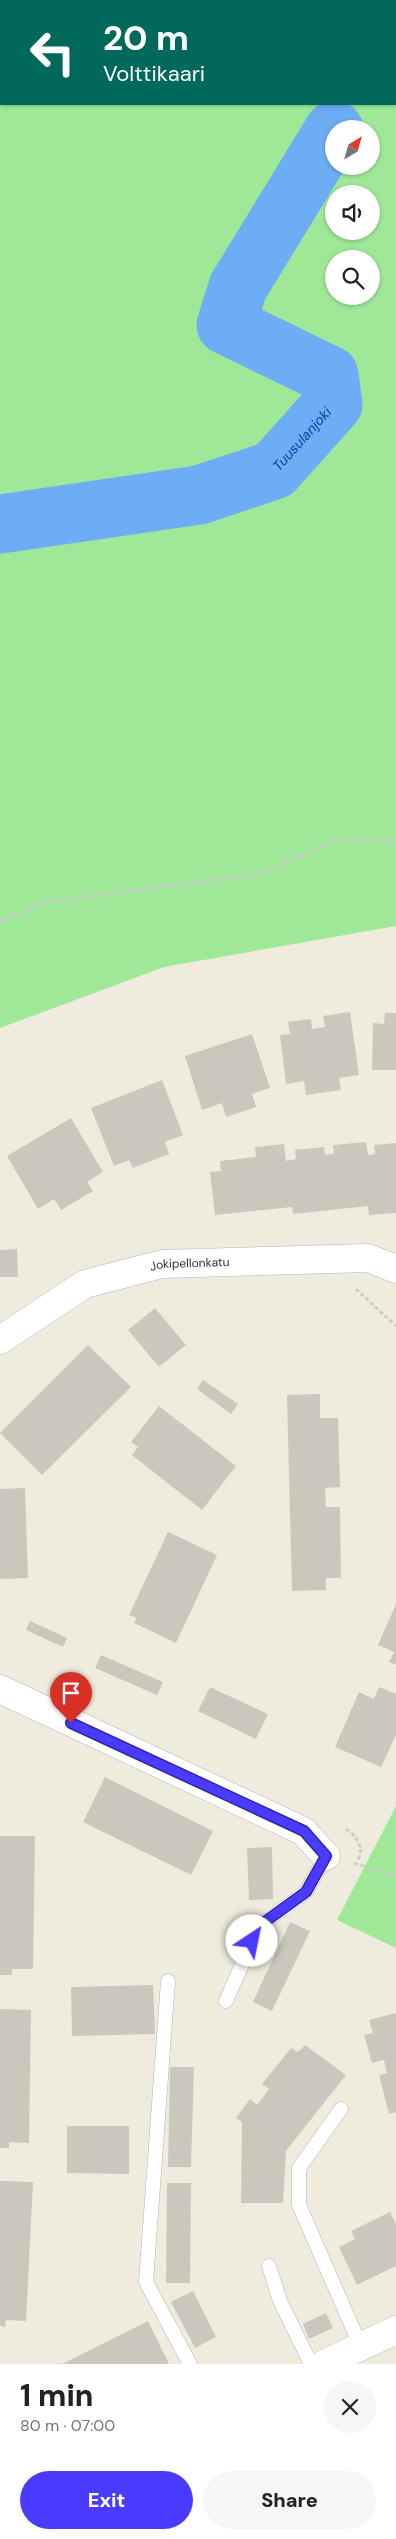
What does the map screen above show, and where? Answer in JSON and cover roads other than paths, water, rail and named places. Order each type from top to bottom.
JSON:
[{"type":"street","name":"Jokipellonkatu","points":[[0,1340],[85,1284],[162,1264],[368,1258],[396,1269]]},
{"type":"street","points":[[0,1689],[304,1831],[326,1856]]},
{"type":"street","points":[[324,2364],[396,2330]]},
{"type":"lane","points":[[226,2001],[259,1926],[306,1892],[326,1856]]},
{"type":"lane","points":[[168,1981],[146,2282],[190,2364]]},
{"type":"lane","points":[[341,2109],[299,2168],[299,2205],[361,2346]]},
{"type":"lane","points":[[269,2266],[280,2301],[311,2364]]},
{"type":"waterway","name":"Tuusulanjoki","points":[[0,524],[199,495],[274,470],[333,404],[329,375],[226,325],[238,287],[325,145]]}]
